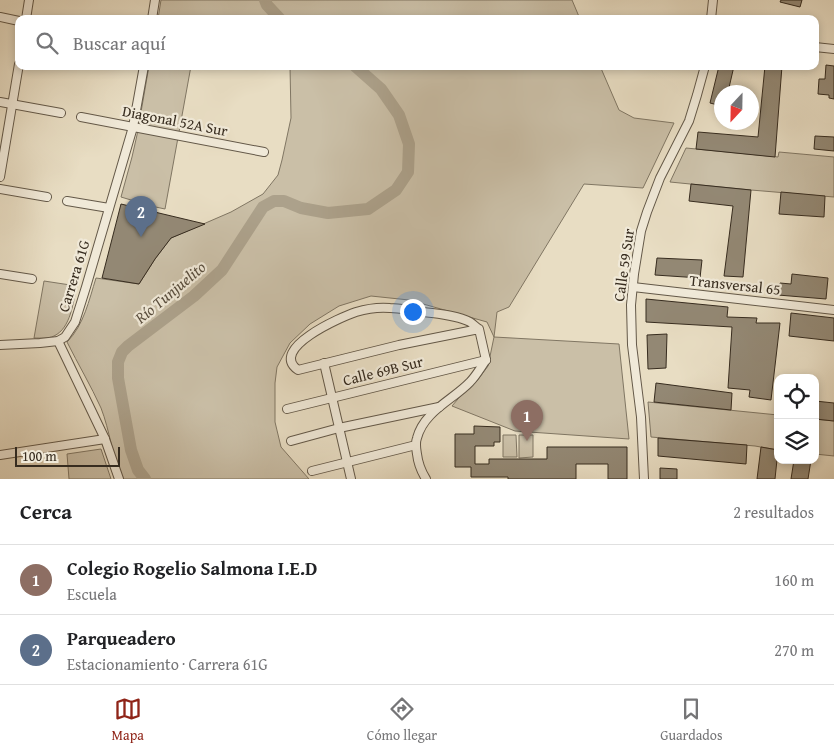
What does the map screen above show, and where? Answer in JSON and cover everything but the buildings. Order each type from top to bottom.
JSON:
[{"type":"street","points":[[27,15],[29,0]]},
{"type":"street","points":[[153,15],[155,0]]},
{"type":"street","points":[[711,15],[713,0]]},
{"type":"street","points":[[0,17],[15,20]]},
{"type":"street","points":[[819,47],[834,49]]},
{"type":"street","points":[[0,178],[18,70]]},
{"type":"street","name":"Carrera 61G","points":[[58,341],[65,337],[75,322],[133,127],[143,70]]},
{"type":"street","name":"Calle 59 Sur","points":[[644,479],[641,417],[632,345],[632,287],[638,247],[647,212],[660,178],[689,121],[703,70]]},
{"type":"street","points":[[0,102],[61,113]]},
{"type":"street","name":"Diagonal 52A Sur","points":[[81,117],[264,152]]},
{"type":"street","points":[[0,189],[46,197]]},
{"type":"street","points":[[67,201],[109,208]]},
{"type":"street","points":[[0,274],[32,279]]},
{"type":"street","name":"Transversal 65","points":[[632,287],[834,310]]},
{"type":"street","points":[[424,479],[418,463],[417,437],[428,419],[439,407],[470,383],[486,360],[479,329],[469,322],[451,316],[391,308],[373,309],[356,312],[316,330],[294,349],[291,359],[294,367],[298,370],[479,329]]},
{"type":"street","points":[[0,345],[40,344],[58,341],[105,439],[118,479]]},
{"type":"street","name":"Calle 69B Sur","points":[[286,409],[486,360]]},
{"type":"street","points":[[324,363],[351,479]]},
{"type":"street","points":[[291,441],[339,428],[439,407]]},
{"type":"street","points":[[0,455],[105,439]]},
{"type":"street","points":[[312,471],[416,444]]},
{"type":"shaded area","points":[[161,0],[572,0],[578,15],[159,15]]},
{"type":"shaded area","points":[[148,70],[190,70],[165,209],[121,197],[137,135]]},
{"type":"shaded area","points":[[290,70],[602,70],[619,110],[634,118],[674,123],[643,188],[584,184],[509,307],[497,312],[494,337],[487,322],[409,300],[371,296],[339,306],[310,324],[290,343],[277,367],[275,422],[281,447],[309,479],[123,479],[116,462],[101,408],[67,342],[82,320],[96,278],[139,284],[171,238],[231,212],[263,194],[278,175],[291,118]]},
{"type":"shaded area","points":[[686,148],[778,157],[779,152],[834,157],[834,197],[670,182]]},
{"type":"shaded area","points":[[44,281],[77,286],[68,321],[60,332],[52,337],[34,338]]},
{"type":"shaded area","points":[[494,337],[619,344],[629,439],[515,431],[452,406],[477,381],[488,366]]},
{"type":"shaded area","points":[[648,402],[774,415],[774,449],[651,437]]},
{"type":"shaded area","points":[[819,419],[834,421],[834,456],[819,454]]},
{"type":"shaded area","points":[[503,435],[516,435],[517,457],[503,457]]},
{"type":"shaded area","points":[[519,435],[533,435],[533,457],[519,458]]},
{"type":"shaded area","points":[[101,449],[111,479],[69,479],[67,454]]},
{"type":"waterway","name":"Río Tunjuelito","points":[[265,0],[276,15]]},
{"type":"waterway","name":"Río Tunjuelito","points":[[145,479],[138,470],[131,450],[118,378],[118,362],[122,352],[194,296],[222,270],[263,207],[274,201],[284,201],[301,208],[328,213],[368,209],[396,190],[408,172],[409,144],[399,115],[381,89],[360,70]]},
{"type":"place","name":"Parqueadero","points":[[141,237]]},
{"type":"place","name":"Colegio Rogelio Salmona I.E.D","points":[[527,441]]}]
